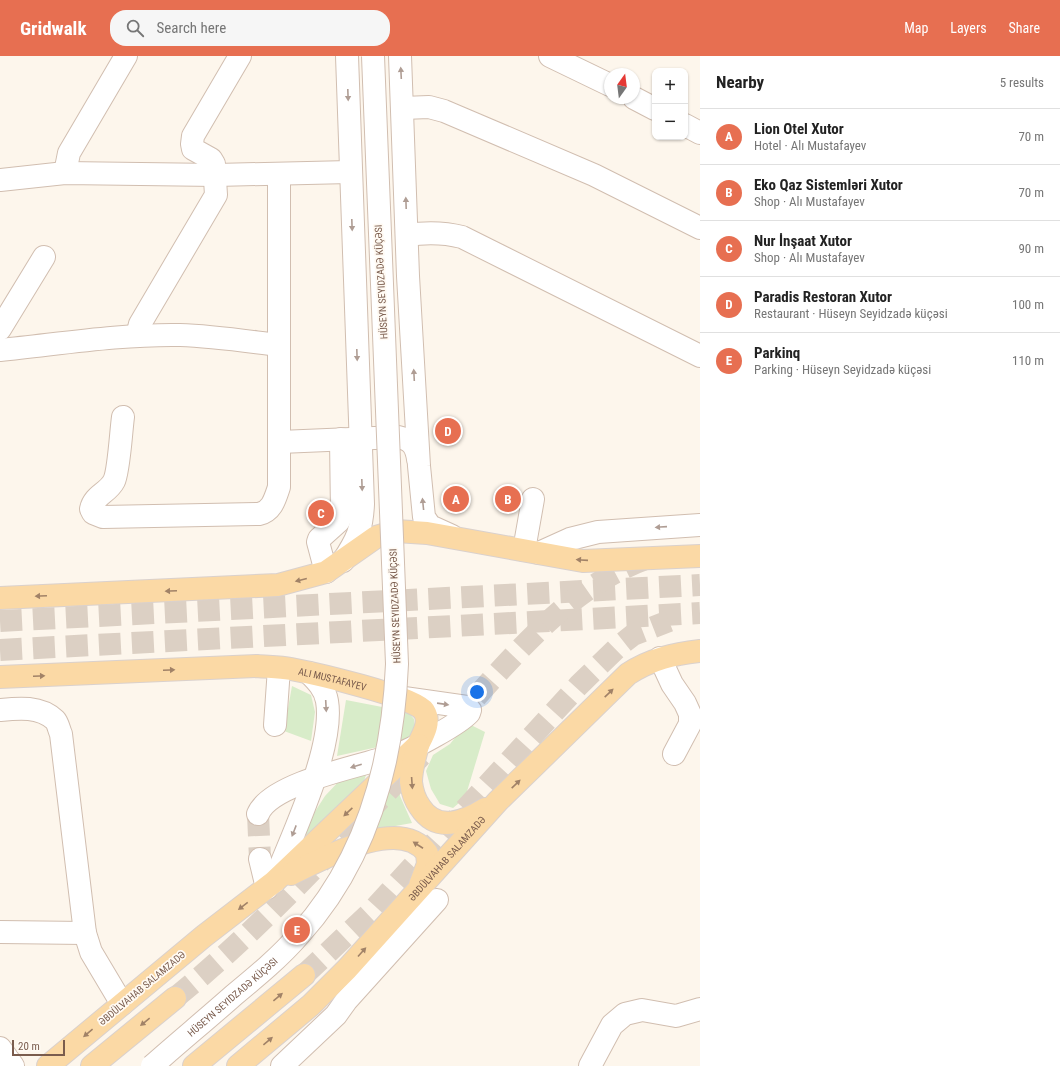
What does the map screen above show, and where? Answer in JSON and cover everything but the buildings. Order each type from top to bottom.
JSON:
[{"type":"main road","points":[[0,598],[263,587],[300,581],[334,567],[376,537],[396,531],[427,533],[470,542],[583,561],[700,556]]},
{"type":"main road","name":"ƏBDÜLVAHAB SALAMZADƏ","points":[[238,1066],[311,1005],[347,969],[498,802],[628,674],[640,666],[660,658],[700,651]]},
{"type":"main road","points":[[0,677],[257,666],[309,673],[404,698],[421,707],[425,712],[426,725],[418,745],[412,770],[412,790],[417,802],[428,817],[442,823],[461,822],[498,802]]},
{"type":"main road","points":[[270,885],[418,745]]},
{"type":"main road","points":[[270,885],[340,851],[364,843],[398,838],[416,842],[427,853],[428,864],[417,891]]},
{"type":"main road","name":"ƏBDÜLVAHAB SALAMZADƏ","points":[[48,1066],[122,1004],[270,885]]},
{"type":"main road","points":[[194,1066],[304,976]]},
{"type":"main road","points":[[92,1066],[176,998]]},
{"type":"street","points":[[65,174],[69,153],[126,56]]},
{"type":"street","points":[[137,336],[140,324],[216,195],[216,175],[214,164],[211,160],[193,149],[192,144],[194,136],[240,56]]},
{"type":"street","points":[[347,56],[354,280],[351,438],[342,514],[339,521],[319,538],[318,542],[334,567],[354,546],[362,526],[363,504],[351,438]]},
{"type":"street","name":"HÜSEYN SEYIDZADƏ KÜÇƏSI","points":[[152,1066],[277,958],[317,914],[356,852],[386,764],[394,709],[397,664],[373,56]]},
{"type":"street","points":[[400,56],[408,276],[419,466],[424,516],[430,526],[442,533],[470,542]]},
{"type":"street","points":[[550,56],[604,81]]},
{"type":"street","points":[[640,101],[652,107]]},
{"type":"street","points":[[403,108],[429,107],[444,111],[594,175],[700,228]]},
{"type":"street","points":[[688,127],[700,133]]},
{"type":"street","points":[[0,180],[65,174],[216,175],[350,172]]},
{"type":"street","points":[[123,417],[116,475],[109,487],[92,502],[91,509],[93,513],[103,518],[264,512],[270,508],[276,498],[279,487],[279,174]]},
{"type":"street","points":[[407,235],[429,232],[448,233],[462,237],[700,356]]},
{"type":"street","points":[[0,329],[44,257]]},
{"type":"street","points":[[354,280],[358,305],[362,311],[367,315],[381,318],[391,316],[402,307],[407,292],[408,276]]},
{"type":"street","points":[[0,350],[137,336],[181,335],[278,345]]},
{"type":"street","points":[[280,442],[351,438],[405,439],[414,446],[419,466]]},
{"type":"street","points":[[533,499],[531,552],[570,539],[598,532],[700,525]]},
{"type":"street","points":[[660,658],[672,684],[686,703],[690,714],[690,724],[674,754]]},
{"type":"street","points":[[275,725],[279,668]]},
{"type":"street","points":[[270,885],[314,779],[324,743],[327,701],[318,682],[309,673]]},
{"type":"street","points":[[258,814],[261,806],[278,794],[314,779],[398,754],[418,745],[467,716],[470,710],[467,707],[404,698]]},
{"type":"street","points":[[0,710],[27,708],[42,712],[56,720],[61,734],[85,933],[91,952],[122,1004]]},
{"type":"street","points":[[260,859],[270,885]]},
{"type":"street","points":[[283,1066],[336,1015],[346,1001],[437,900]]},
{"type":"street","points":[[0,932],[85,933]]},
{"type":"street","points":[[590,1066],[612,1025],[625,1014],[642,1010],[676,1016],[700,1009]]},
{"type":"street","points":[[0,1048],[13,1066]]},
{"type":"green space","points":[[292,686],[311,695],[315,712],[311,741],[284,731]]},
{"type":"green space","points":[[346,700],[408,712],[414,719],[415,728],[412,738],[405,741],[337,756]]},
{"type":"green space","points":[[467,723],[485,732],[465,798],[453,808],[440,804],[431,789],[426,771],[433,755],[450,744]]},
{"type":"green space","points":[[367,772],[362,787],[300,848],[298,838],[325,796],[342,778]]},
{"type":"green space","points":[[397,776],[400,796],[412,823],[340,836]]},
{"type":"tunnel","points":[[454,721],[541,628],[565,607],[590,588],[617,572],[646,559]]},
{"type":"tunnel","points":[[0,621],[700,585]]},
{"type":"tunnel","points":[[0,650],[700,613]]},
{"type":"tunnel","points":[[304,975],[371,912],[579,685],[619,646],[633,635],[669,621]]},
{"type":"tunnel","points":[[175,998],[241,941],[272,911],[421,756]]},
{"type":"tunnel","points":[[258,814],[260,859]]},
{"type":"place","name":"Paradis Restoran Xutor","points":[[448,431]]},
{"type":"place","name":"Lion Otel Xutor","points":[[456,499]]},
{"type":"place","name":"Eko Qaz Sistemləri Xutor","points":[[508,499]]},
{"type":"place","name":"Nur İnşaat Xutor","points":[[321,513]]},
{"type":"place","name":"Parkinq","points":[[297,930]]}]
